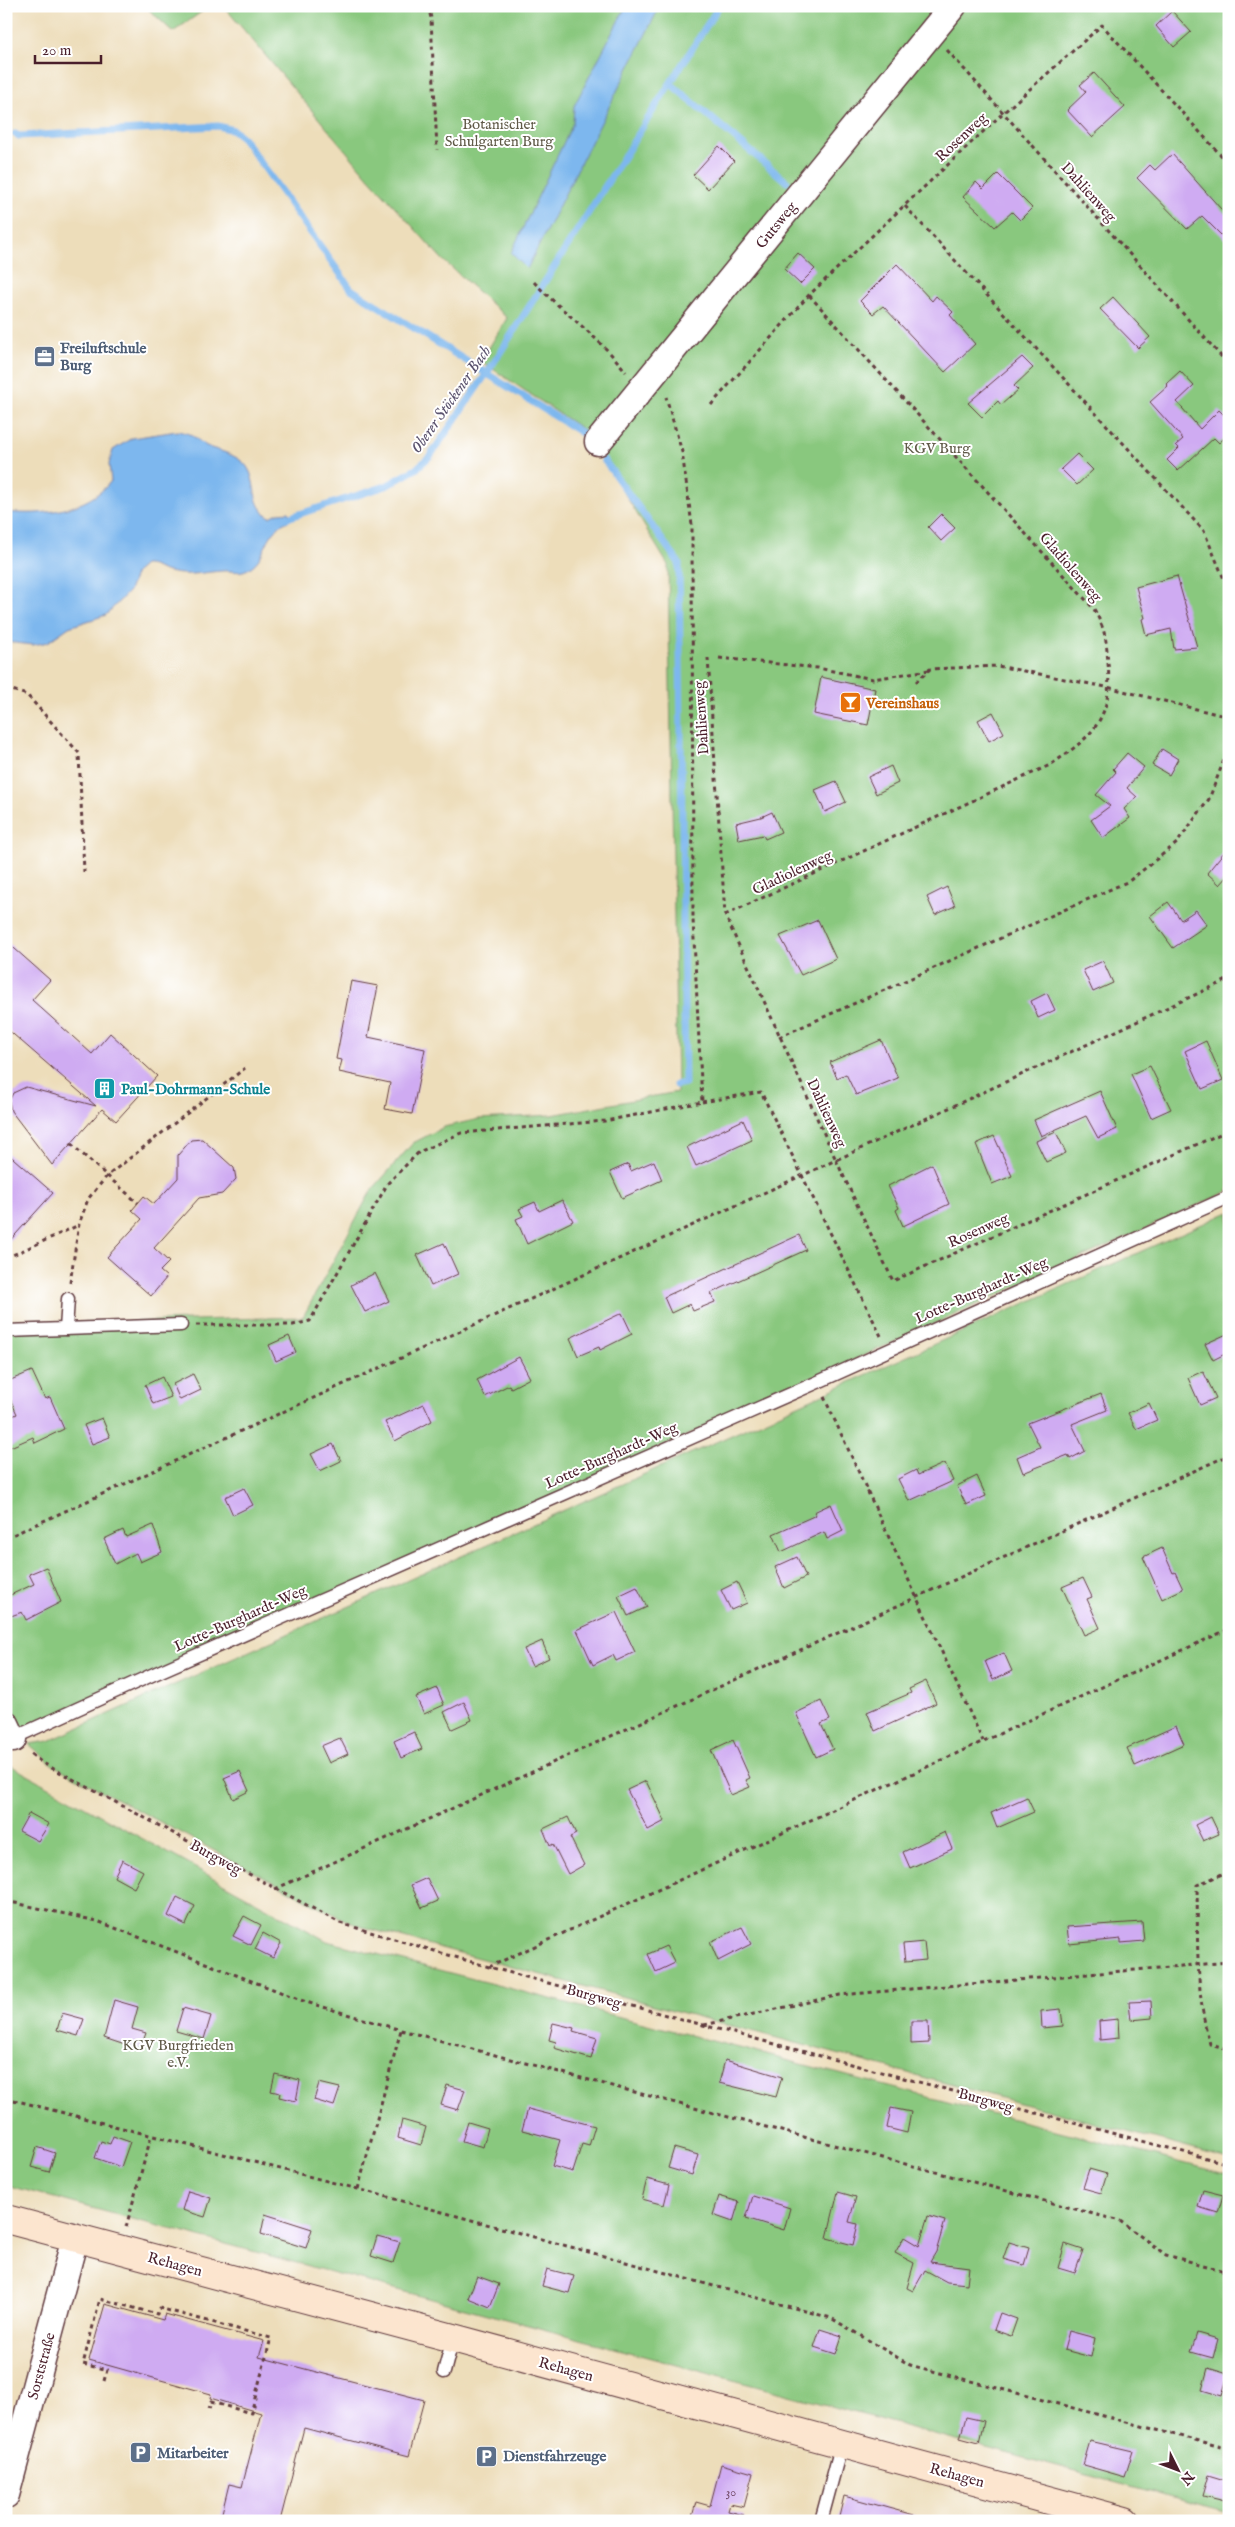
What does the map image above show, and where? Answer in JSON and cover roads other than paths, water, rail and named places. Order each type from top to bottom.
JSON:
[{"type":"street","name":"Gutsweg","points":[[598,442],[658,371],[953,6]]},
{"type":"street","name":"Rehagen","points":[[6,2219],[453,2338],[1125,2521]]},
{"type":"street","name":"Sorststraße","points":[[6,2494],[11,2456],[75,2238]]},
{"type":"lane","name":"Lotte-Burghardt-Weg","points":[[8,1735],[154,1674],[818,1382],[1229,1197]]},
{"type":"lane","points":[[66,1329],[68,1299]]},
{"type":"lane","points":[[6,1331],[181,1325]]},
{"type":"lane","points":[[444,2372],[453,2338]]},
{"type":"lane","points":[[821,2521],[842,2443]]},
{"type":"water","points":[[626,6],[660,6],[527,269],[511,253],[573,123],[574,106]]},
{"type":"water","points":[[177,431],[188,434],[206,446],[222,451],[243,462],[250,472],[256,497],[264,513],[270,517],[278,513],[289,512],[292,519],[275,530],[260,558],[248,569],[238,572],[222,571],[183,574],[144,565],[136,572],[129,591],[106,615],[69,627],[48,642],[33,645],[6,642],[6,512],[49,512],[77,505],[90,499],[111,481],[109,464],[113,450],[132,438]]},
{"type":"waterway","name":"Oberer Stöckener Bach","points":[[284,519],[386,486],[416,469],[430,456],[491,367],[719,6]]},
{"type":"waterway","points":[[671,84],[787,182]]},
{"type":"waterway","points":[[15,134],[19,136],[218,126],[233,130],[243,138],[351,289],[585,435]]},
{"type":"waterway","points":[[604,460],[679,563],[685,1083],[676,1085]]},
{"type":"place","name":"Freiluftschule Burg","points":[[44,357]]},
{"type":"place","name":"Vereinshaus","points":[[850,703]]},
{"type":"place","name":"Paul-Dohrmann-Schule","points":[[105,1089]]},
{"type":"place","name":"Mitarbeiter","points":[[141,2453]]},
{"type":"place","name":"Dienstfahrzeuge","points":[[487,2456]]},
{"type":"park label","name":"Botanischer Schulgarten Burg","points":[[499,132]]},
{"type":"park label","name":"KGV Burg","points":[[937,448]]},
{"type":"park label","name":"KGV Burgfrieden e.V.","points":[[178,2054]]}]
